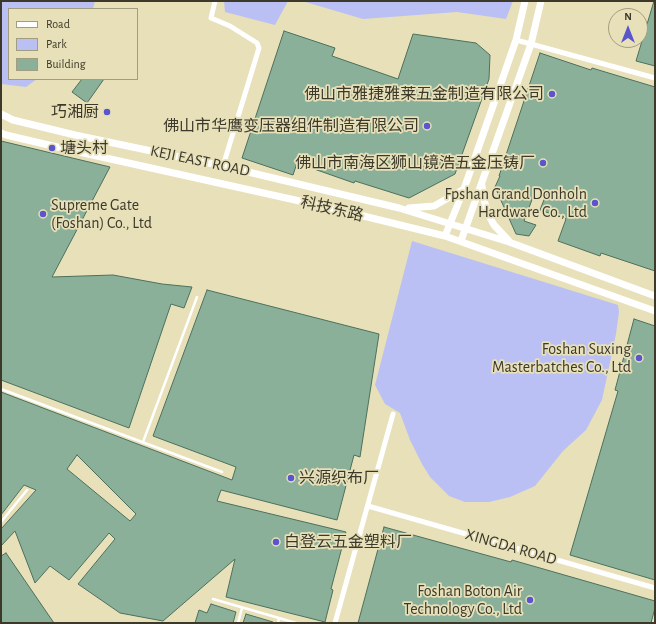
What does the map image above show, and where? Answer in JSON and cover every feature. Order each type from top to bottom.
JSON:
[{"type":"main road","points":[[445,236],[464,189],[516,40],[525,1]]},
{"type":"main road","points":[[461,241],[531,44],[541,1]]},
{"type":"main road","name":"KEJI EAST ROAD","points":[[1,114],[13,120],[67,133],[223,166],[399,208]]},
{"type":"main road","name":"科技东路","points":[[1,133],[70,150],[332,208],[445,236],[655,311]]},
{"type":"main road","points":[[482,184],[488,214],[494,225],[509,242]]},
{"type":"main road","points":[[399,208],[434,206],[464,189]]},
{"type":"main road","points":[[399,208],[467,227],[655,296]]},
{"type":"street","points":[[214,1],[211,18],[230,26],[257,43],[259,48],[223,166]]},
{"type":"street","points":[[516,40],[655,78]]},
{"type":"street","points":[[335,623],[393,414]]},
{"type":"street","name":"XINGDA ROAD","points":[[368,506],[655,588]]},
{"type":"lane","points":[[143,442],[197,297]]},
{"type":"lane","points":[[1,389],[222,472]]},
{"type":"lane","points":[[1,522],[27,490]]},
{"type":"lane","points":[[213,599],[296,623]]},
{"type":"lane","points":[[238,623],[242,608]]},
{"type":"lane","points":[[278,623],[279,618]]},
{"type":"green space","points":[[1,1],[95,1],[93,8],[8,8],[8,80],[36,80],[26,87],[1,84]]},
{"type":"green space","points":[[224,1],[288,1],[275,25],[225,12]]},
{"type":"green space","points":[[302,1],[513,1],[506,19],[457,12],[363,19]]},
{"type":"green space","points":[[412,241],[618,305],[619,312],[616,334],[602,400],[586,430],[563,451],[535,486],[510,497],[489,502],[465,502],[449,496],[430,477],[422,464],[410,440],[400,413],[385,404],[375,385]]},
{"type":"building","points":[[655,1],[655,66],[636,61],[640,48],[648,48],[648,21]]},
{"type":"building","points":[[284,31],[335,48],[332,56],[398,79],[413,34],[476,43],[490,55],[489,79],[455,174],[409,198],[355,181],[354,183],[297,163],[293,175],[242,158]]},
{"type":"building","points":[[540,53],[591,70],[592,68],[655,87],[655,271],[601,253],[600,256],[558,241],[566,219],[540,210],[547,192],[536,189],[524,221],[536,225],[529,236],[516,234],[495,187],[500,176]]},
{"type":"building","points":[[81,80],[103,80],[87,103],[72,92]]},
{"type":"building","points":[[1,141],[110,167],[52,277],[113,275],[162,284],[192,287],[184,308],[171,304],[129,428],[1,380]]},
{"type":"building","points":[[207,290],[379,334],[360,457],[354,455],[337,520],[221,490],[217,501],[346,532],[331,589],[333,590],[325,622],[226,597],[235,559],[163,621],[120,613],[78,584],[115,539],[109,533],[69,580],[50,566],[35,583],[15,531],[1,546],[1,529],[36,490],[24,485],[1,515],[1,392],[232,480],[236,467],[153,436]],"holes":[[[77,455],[136,514],[130,521],[67,469]]]},
{"type":"building","points":[[634,319],[655,326],[655,580],[570,555],[618,391],[615,390]]},
{"type":"building","points":[[384,527],[511,562],[512,560],[655,601],[655,608],[651,623],[358,623]]},
{"type":"building","points":[[6,553],[54,623],[1,623],[1,556]]},
{"type":"building","points":[[211,604],[236,612],[233,623],[195,623],[199,610],[207,613]]},
{"type":"building","points":[[246,614],[273,622],[243,623]]},
{"type":"place","name":"佛山市雅捷雅莱五金制造有限公司","points":[[552,94]]},
{"type":"place","name":"巧湘厨","points":[[107,112]]},
{"type":"place","name":"佛山市华鹰变压器组件制造有限公司","points":[[427,126]]},
{"type":"place","name":"塘头村","points":[[52,148]]},
{"type":"place","name":"佛山市南海区狮山镜浩五金压铸厂","points":[[543,163]]},
{"type":"place","name":"Fpshan Grand Donholn Hardware Co., Ltd","points":[[595,203]]},
{"type":"place","name":"Supreme Gate (Foshan) Co., Ltd","points":[[43,214]]},
{"type":"place","name":"Foshan Suxing Masterbatches Co., Ltd","points":[[639,358]]},
{"type":"place","name":"兴源织布厂","points":[[291,478]]},
{"type":"place","name":"白登云五金塑料厂","points":[[276,542]]},
{"type":"place","name":"Foshan Boton Air Technology Co., Ltd","points":[[530,600]]}]
